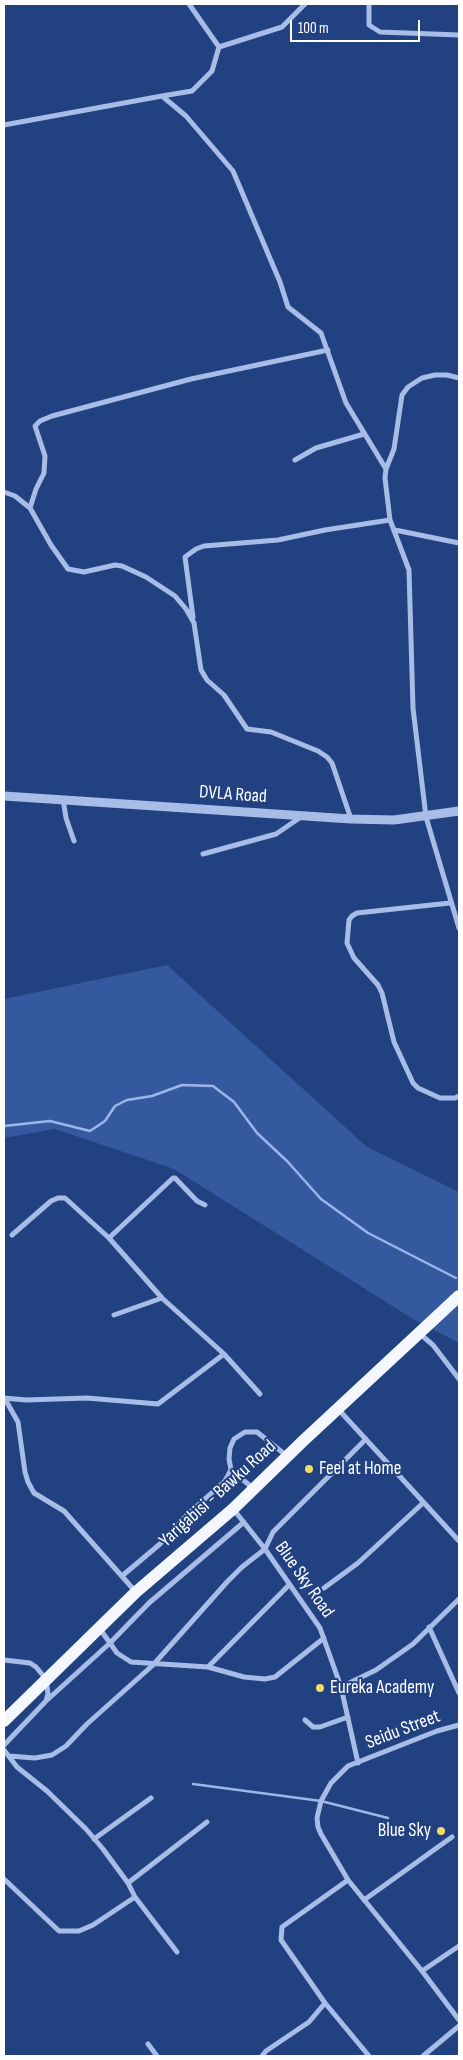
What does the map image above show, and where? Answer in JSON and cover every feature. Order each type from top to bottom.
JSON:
[{"type":"highway","name":"Yarigabisi - Bawku Road","points":[[4,1722],[46,1678],[100,1629],[136,1592],[233,1509],[287,1456],[339,1410],[459,1296]]},
{"type":"street","points":[[190,4],[219,46]]},
{"type":"street","points":[[219,46],[282,27],[306,4]]},
{"type":"street","points":[[369,4],[369,25],[380,32],[459,35]]},
{"type":"street","points":[[4,125],[192,92],[212,71],[219,46]]},
{"type":"street","points":[[162,96],[186,116],[233,171],[280,282],[288,307],[321,333],[346,403],[386,469]]},
{"type":"street","points":[[30,508],[44,473],[45,456],[35,426],[40,421],[52,416],[191,379],[328,350]]},
{"type":"street","points":[[459,378],[447,375],[422,378],[405,391],[402,396],[394,449],[386,469],[390,520],[409,570],[413,708],[426,817],[450,903],[459,928]]},
{"type":"street","points":[[295,460],[316,448],[364,434]]},
{"type":"street","points":[[4,492],[15,496],[30,508],[50,545],[68,569],[84,572],[115,565],[122,566],[138,573],[175,596],[186,609],[194,623]]},
{"type":"street","points":[[351,819],[332,763],[327,757],[318,751],[271,732],[247,729],[224,695],[207,680],[201,670],[184,557],[189,552],[204,546],[278,540],[325,530],[390,520]]},
{"type":"street","points":[[395,530],[459,543]]},
{"type":"street","name":"DVLA Road","points":[[4,796],[351,819],[394,820],[459,811]]},
{"type":"street","points":[[63,799],[66,818],[74,841]]},
{"type":"street","points":[[203,854],[276,834],[301,817]]},
{"type":"street","points":[[450,903],[357,914],[352,916],[350,920],[347,942],[354,958],[378,985],[382,993],[394,1042],[413,1082],[418,1088],[440,1098],[455,1098],[459,1096]]},
{"type":"street","points":[[109,1238],[173,1178],[197,1201],[205,1205]]},
{"type":"street","points":[[12,1235],[51,1201],[65,1198],[109,1238],[162,1298],[224,1354],[260,1394]]},
{"type":"street","points":[[114,1314],[162,1298]]},
{"type":"street","points":[[420,1334],[433,1345],[459,1379]]},
{"type":"street","points":[[4,1398],[87,1398],[158,1404],[224,1354]]},
{"type":"street","points":[[4,1398],[18,1422],[25,1472],[34,1493],[64,1512],[136,1592]]},
{"type":"street","points":[[339,1410],[422,1503],[459,1541]]},
{"type":"street","points":[[254,1489],[232,1470],[229,1459],[230,1448],[234,1439],[245,1432],[258,1432],[287,1456]]},
{"type":"street","points":[[8,1756],[35,1758],[52,1755],[66,1746],[87,1724],[154,1665],[227,1582],[265,1549],[273,1532],[366,1439]]},
{"type":"street","points":[[122,1576],[160,1544],[188,1514],[225,1481],[232,1470]]},
{"type":"street","points":[[324,1588],[358,1563],[422,1503]]},
{"type":"street","name":"Blue Sky Road","points":[[233,1509],[265,1549],[289,1585],[315,1618],[341,1687],[358,1763]]},
{"type":"street","points":[[4,1745],[149,1603],[244,1522]]},
{"type":"street","points":[[208,1666],[289,1585]]},
{"type":"street","points":[[341,1687],[376,1670],[413,1644],[459,1600]]},
{"type":"street","points":[[429,1627],[459,1693]]},
{"type":"street","points":[[100,1629],[124,1659],[154,1665],[208,1666],[244,1677],[271,1678],[324,1638]]},
{"type":"street","points":[[4,1660],[30,1663],[46,1678],[48,1694],[46,1702]]},
{"type":"street","points":[[305,1720],[313,1727],[320,1727],[348,1717]]},
{"type":"street","name":"Seidu Street","points":[[459,1725],[437,1731],[348,1766],[331,1783],[321,1801],[317,1818],[321,1834],[348,1880],[459,2020]]},
{"type":"street","points":[[4,1750],[17,1767],[46,1791],[94,1838],[128,1883],[135,1897],[177,1952]]},
{"type":"street","points":[[94,1838],[151,1798]]},
{"type":"street","points":[[128,1883],[206,1822]]},
{"type":"street","points":[[364,1900],[452,1837]]},
{"type":"street","points":[[4,1879],[59,1931],[79,1931],[93,1925],[135,1897]]},
{"type":"street","points":[[348,1880],[282,1927],[280,1932],[281,1940],[325,2003],[369,2056]]},
{"type":"street","points":[[422,1971],[459,1946]]},
{"type":"street","points":[[262,2056],[266,2051],[309,2022],[325,2003]]},
{"type":"street","points":[[423,2056],[459,2026]]},
{"type":"street","points":[[148,2044],[157,2056]]},
{"type":"shaded area","points":[[167,965],[367,1147],[459,1192],[459,1343],[413,1319],[174,1169],[55,1129],[4,1138],[4,999]]},
{"type":"waterway","points":[[4,1126],[50,1121],[90,1131],[105,1121],[115,1106],[127,1100],[152,1096],[182,1085],[213,1086],[234,1102],[257,1133],[287,1161],[321,1199],[368,1233],[456,1278]]},
{"type":"waterway","points":[[193,1784],[321,1801],[388,1818]]},
{"type":"place","name":"Feel at Home","points":[[309,1469]]},
{"type":"place","name":"Eureka Academy","points":[[320,1688]]},
{"type":"place","name":"Blue Sky","points":[[441,1831]]}]
